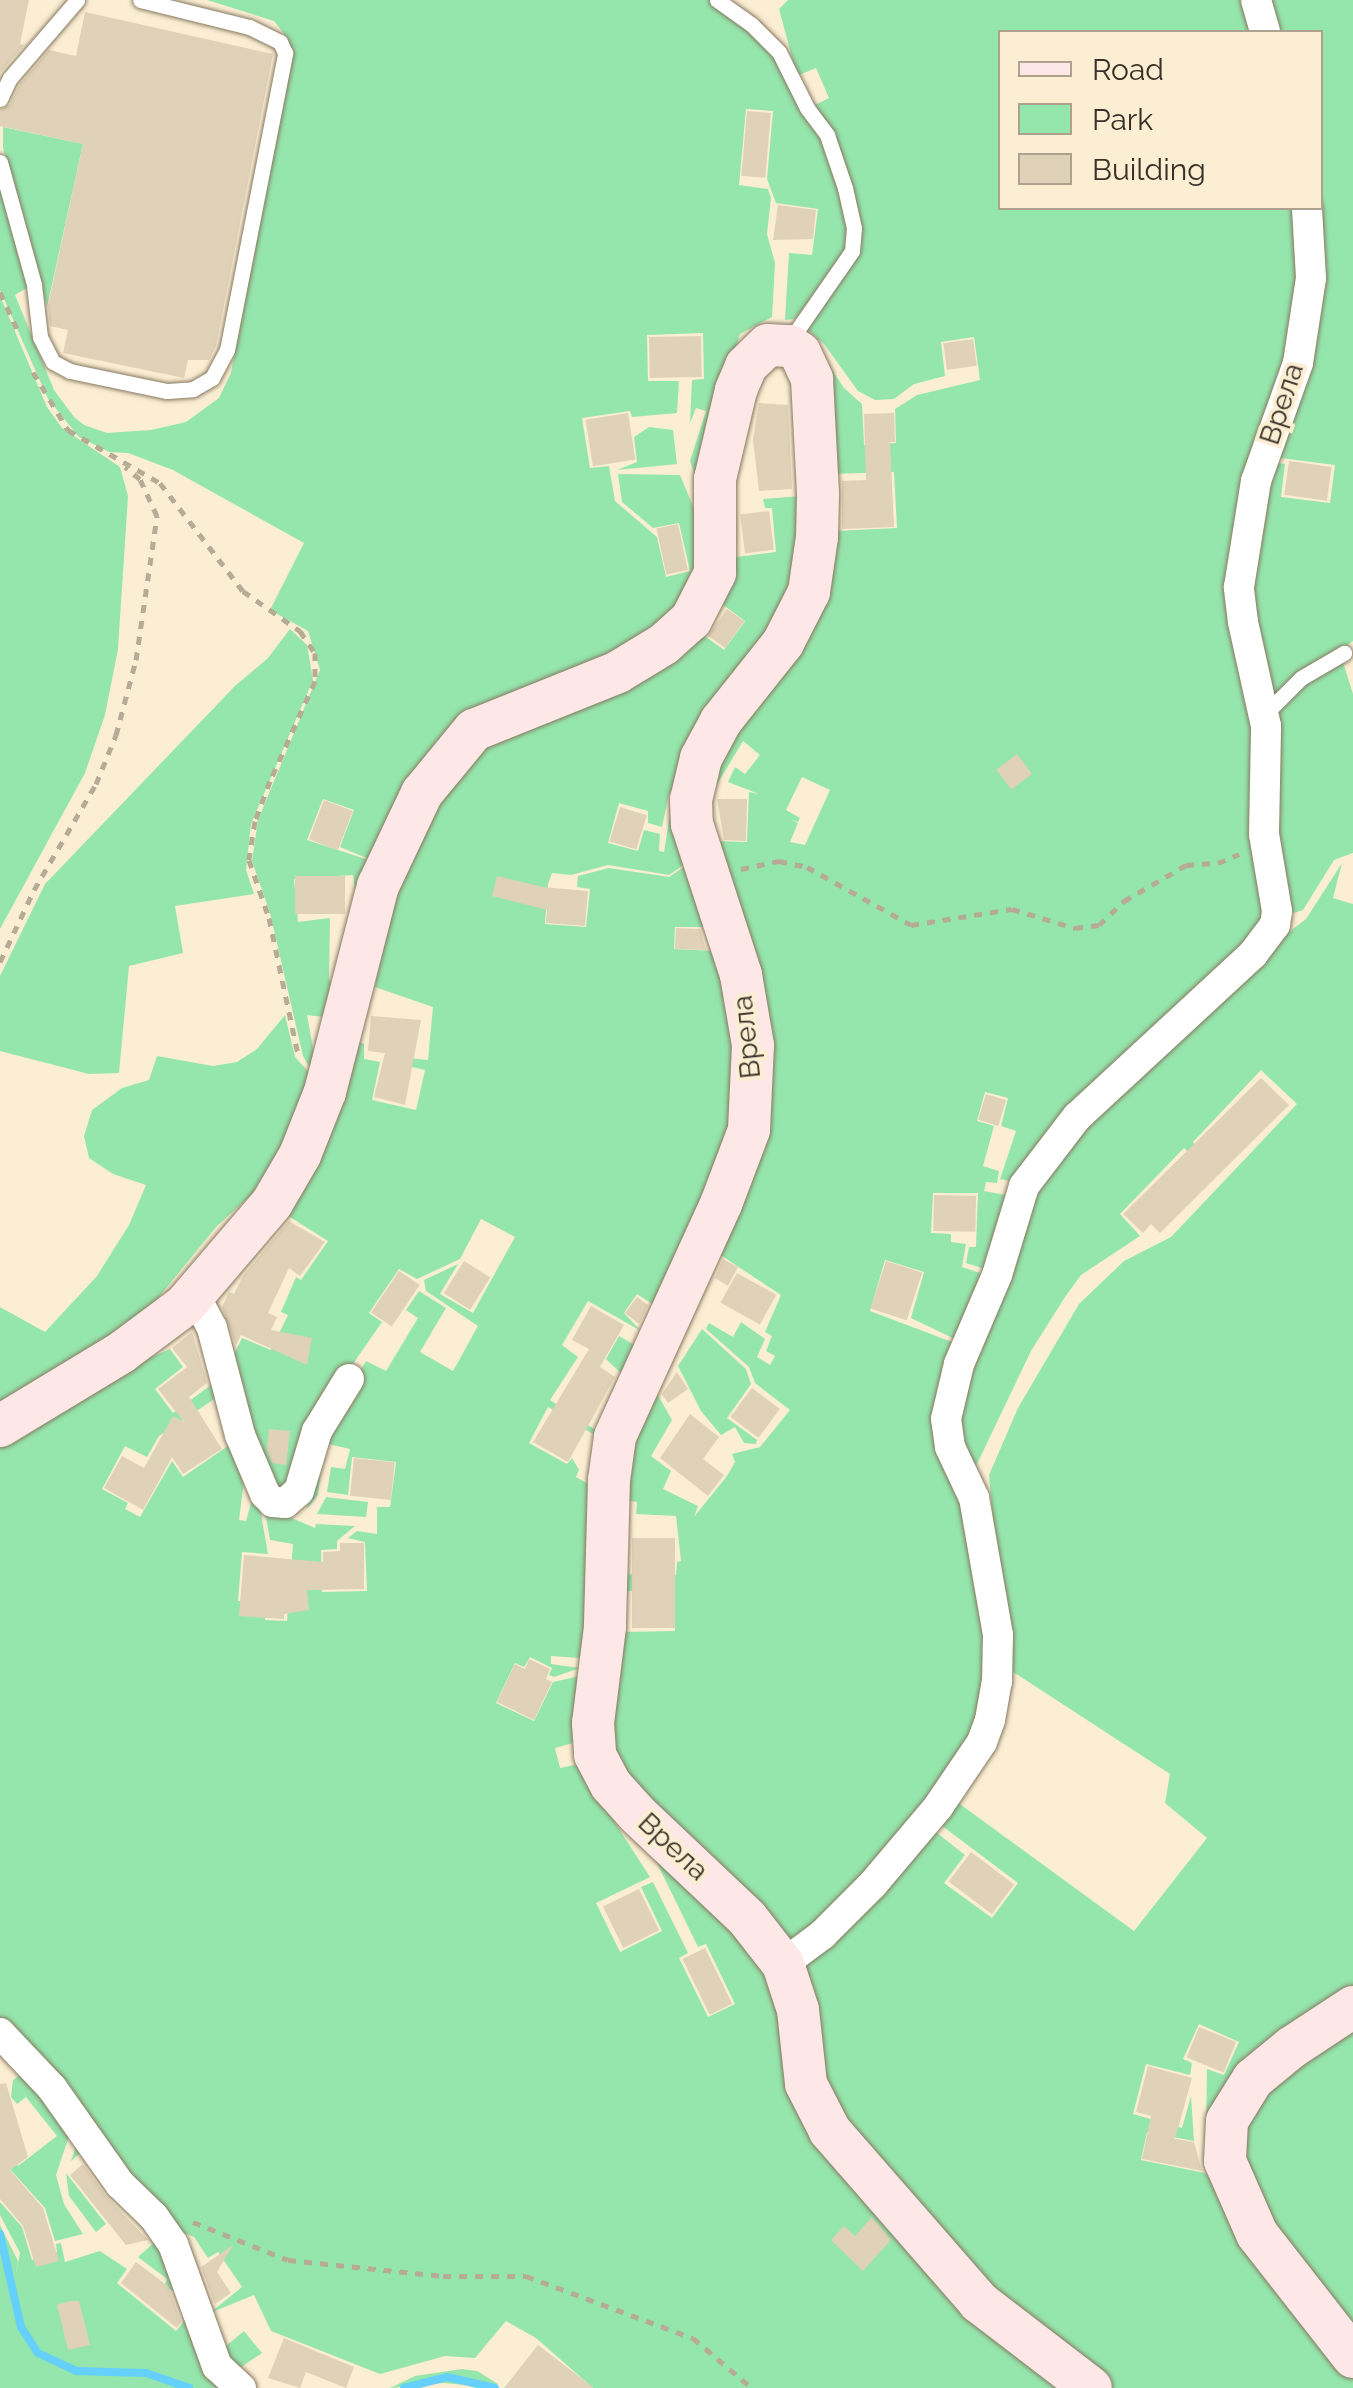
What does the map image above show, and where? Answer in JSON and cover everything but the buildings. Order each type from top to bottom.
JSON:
[{"type":"street","points":[[1256,0],[1264,30]]},
{"type":"street","name":"Врела","points":[[787,346],[800,353],[812,378],[818,494],[814,569],[798,620],[721,721],[701,758],[694,781],[692,824],[741,975],[753,1045],[749,1130],[721,1204],[615,1438],[594,1740],[595,1755],[612,1784],[746,1918],[783,1964],[822,1935],[873,1884],[938,1808],[982,1742],[997,1682],[998,1635],[974,1498],[950,1447],[948,1395],[997,1275],[1024,1186],[1077,1117],[1268,938],[1277,911],[1264,834],[1268,755],[1264,716],[1243,622],[1242,550],[1256,481],[1298,363],[1311,278],[1307,210]]},
{"type":"street","points":[[0,1426],[122,1352],[194,1294],[289,1178],[328,1081],[378,886],[422,792],[474,730],[618,672],[664,644],[691,620],[715,573],[715,479],[736,390],[756,354],[768,346],[787,346]]},
{"type":"street","points":[[194,1294],[212,1328],[240,1434],[265,1494],[274,1502],[284,1503],[299,1491],[317,1431],[349,1378]]},
{"type":"street","points":[[783,1964],[798,2010],[806,2084],[830,2131],[979,2302],[1092,2388]]},
{"type":"street","points":[[1353,2008],[1292,2047],[1253,2079],[1227,2121],[1225,2161],[1257,2234],[1353,2357]]},
{"type":"street","points":[[0,2033],[52,2088],[120,2184],[154,2216],[173,2244],[217,2366],[240,2388]]},
{"type":"lane","points":[[0,98],[10,78],[77,0]]},
{"type":"lane","points":[[0,162],[34,285],[40,337],[53,362],[70,371],[167,391],[193,389],[212,378],[227,350],[286,53],[280,42],[249,26],[140,0]]},
{"type":"lane","points":[[717,0],[767,38],[786,63],[806,108],[832,145],[854,228],[843,270],[806,313],[787,346]]},
{"type":"lane","points":[[1264,716],[1302,678],[1344,653]]},
{"type":"path","points":[[0,292],[19,335]]},
{"type":"path","points":[[29,361],[56,417],[79,439],[171,494],[243,591],[300,631],[315,653],[315,681],[255,821],[249,860],[269,918],[297,1051],[308,1071],[328,1081]]},
{"type":"path","points":[[0,962],[34,890],[96,784],[116,735],[136,660],[157,516],[140,479],[110,456]]},
{"type":"path","points":[[709,879],[766,863],[792,862],[911,926],[1012,909],[1037,914],[1061,926],[1087,928],[1106,920],[1124,900],[1186,866],[1218,863],[1240,854],[1264,834]]},
{"type":"path","points":[[154,2216],[180,2216],[288,2260],[442,2276],[526,2276],[693,2338],[752,2388]]},
{"type":"green space","points":[[207,0],[709,0],[765,42],[824,138],[846,210],[847,251],[795,319],[785,320],[789,253],[812,255],[818,209],[776,203],[767,179],[773,111],[746,109],[739,185],[768,189],[771,198],[767,234],[775,263],[772,317],[740,334],[697,481],[690,461],[706,411],[696,408],[690,423],[692,380],[704,379],[703,333],[647,335],[648,381],[679,381],[677,413],[632,417],[630,411],[582,418],[590,468],[609,466],[615,501],[657,537],[666,577],[690,571],[679,523],[653,528],[622,502],[618,474],[680,475],[695,511],[700,578],[654,634],[523,695],[369,859],[340,847],[354,810],[323,799],[307,840],[369,860],[357,904],[353,875],[294,879],[298,922],[330,918],[329,978],[336,1000],[332,1018],[307,1015],[317,1070],[311,1070],[303,1056],[270,913],[252,861],[258,820],[320,670],[308,631],[270,610],[304,543],[173,470],[128,453],[109,452],[79,437],[48,399],[0,290],[0,185],[30,286],[15,295],[54,390],[74,417],[107,433],[151,430],[186,422],[219,398],[231,373],[263,186],[292,56],[288,39],[274,21]]},
{"type":"green space","points":[[788,0],[1248,0],[1256,30],[998,30],[998,210],[1300,210],[1303,227],[1292,343],[1245,500],[1271,916],[1020,1183],[1000,1179],[1016,1131],[1001,1126],[1008,1098],[985,1092],[977,1121],[994,1126],[983,1166],[999,1171],[997,1183],[986,1182],[984,1191],[1006,1195],[991,1271],[966,1263],[969,1247],[976,1247],[978,1193],[933,1193],[931,1233],[951,1234],[951,1242],[966,1244],[962,1267],[989,1276],[961,1342],[911,1318],[924,1272],[885,1260],[870,1311],[960,1345],[961,1488],[988,1621],[983,1726],[872,1873],[791,1944],[697,1852],[607,1748],[621,1632],[675,1631],[674,1591],[618,1591],[619,1574],[676,1575],[677,1562],[681,1561],[676,1516],[636,1514],[637,1502],[621,1500],[651,1383],[672,1420],[651,1456],[671,1471],[663,1489],[698,1506],[694,1517],[727,1476],[735,1462],[732,1454],[760,1447],[790,1410],[755,1383],[749,1367],[706,1329],[709,1323],[733,1337],[741,1322],[765,1339],[757,1357],[770,1365],[775,1356],[766,1351],[772,1336],[765,1332],[781,1295],[713,1250],[750,1165],[715,841],[747,842],[749,792],[759,794],[728,782],[735,767],[745,774],[760,755],[743,741],[707,801],[705,784],[836,531],[897,528],[894,472],[829,474],[821,353],[844,388],[862,404],[864,445],[896,443],[895,409],[917,395],[980,380],[974,337],[941,342],[945,376],[914,384],[894,399],[875,400],[858,391],[824,344],[808,330],[806,325],[858,249],[811,107],[829,98],[816,68],[797,76],[779,9]],"holes":[[[802,777],[830,790],[805,845],[790,842],[798,823],[790,819],[798,822],[800,818],[786,810]]]},
{"type":"green space","points":[[1264,0],[1353,0],[1353,641],[1274,701],[1249,615],[1270,462],[1285,464],[1281,497],[1330,503],[1335,465],[1273,457],[1320,210],[1323,210],[1323,30],[1273,30]]},
{"type":"green space","points":[[3,127],[83,144],[47,307],[3,148]]},
{"type":"green space","points":[[0,296],[47,407],[62,428],[120,467],[128,496],[118,649],[105,715],[85,773],[0,929]]},
{"type":"green space","points":[[649,427],[673,430],[677,464],[617,470],[637,462],[634,437]]},
{"type":"green space","points":[[801,496],[794,592],[669,794],[662,827],[648,823],[648,811],[619,803],[608,843],[638,851],[644,830],[660,834],[659,851],[664,852],[670,814],[688,862],[669,875],[608,865],[571,875],[552,873],[548,884],[545,924],[586,927],[590,889],[577,887],[578,876],[609,868],[669,877],[688,864],[705,927],[675,927],[674,949],[716,951],[741,1094],[671,1279],[652,1304],[637,1294],[624,1313],[641,1331],[588,1301],[562,1345],[578,1357],[550,1400],[603,1435],[603,1440],[548,1407],[529,1443],[567,1464],[572,1458],[579,1470],[576,1477],[597,1489],[586,1654],[579,1658],[551,1656],[551,1664],[580,1668],[554,1677],[549,1675],[552,1668],[530,1657],[524,1667],[515,1663],[496,1703],[534,1721],[553,1682],[580,1676],[573,1743],[555,1748],[560,1768],[584,1763],[601,1801],[650,1877],[596,1903],[620,1952],[662,1931],[641,1887],[653,1882],[688,1953],[679,1958],[708,2017],[735,2004],[706,1944],[698,1947],[657,1863],[634,1832],[805,1964],[932,1829],[965,1855],[944,1883],[992,1918],[1018,1883],[937,1822],[953,1799],[1134,1931],[1207,1838],[1165,1803],[1170,1774],[1007,1668],[989,1475],[1018,1408],[1079,1304],[1124,1261],[1171,1237],[1297,1104],[1261,1070],[1193,1142],[1205,1156],[1199,1162],[1184,1148],[1120,1214],[1140,1236],[1081,1275],[1065,1297],[1031,1351],[976,1466],[962,1446],[960,1400],[1024,1220],[1057,1151],[1277,941],[1306,919],[1342,863],[1333,898],[1353,904],[1353,1991],[1206,2136],[1207,2069],[1224,2075],[1239,2042],[1199,2024],[1183,2059],[1192,2063],[1190,2075],[1146,2064],[1133,2114],[1182,2128],[1191,2096],[1194,2141],[1147,2132],[1141,2160],[1205,2173],[1215,2185],[1239,2123],[1262,2086],[1353,2025],[1353,2388],[593,2388],[536,2338],[506,2321],[475,2358],[445,2356],[380,2374],[271,2331],[254,2295],[210,2313],[242,2287],[218,2252],[208,2258],[194,2237],[169,2226],[0,2024],[0,1442],[114,1374],[170,1349],[183,1367],[155,1389],[173,1413],[219,1379],[222,1394],[159,1436],[147,1457],[125,1446],[102,1489],[128,1503],[125,1509],[140,1517],[172,1461],[183,1477],[238,1439],[246,1465],[239,1520],[246,1521],[256,1485],[268,1554],[242,1552],[238,1601],[266,1603],[265,1620],[287,1621],[293,1544],[270,1540],[264,1506],[315,1528],[316,1524],[355,1526],[337,1541],[337,1549],[321,1550],[322,1592],[367,1591],[365,1542],[348,1538],[357,1531],[377,1534],[377,1507],[390,1507],[396,1462],[352,1457],[348,1495],[327,1492],[331,1467],[345,1469],[350,1449],[324,1443],[318,1495],[307,1509],[325,1430],[366,1361],[386,1371],[418,1318],[406,1310],[419,1291],[446,1308],[420,1352],[453,1371],[478,1326],[426,1291],[424,1280],[458,1264],[440,1294],[473,1313],[515,1237],[481,1219],[460,1259],[417,1279],[399,1269],[369,1313],[382,1322],[348,1371],[298,1479],[274,1495],[230,1363],[242,1338],[271,1350],[288,1315],[281,1312],[296,1277],[301,1280],[328,1241],[282,1212],[358,1042],[364,1044],[364,1059],[380,1062],[372,1100],[416,1110],[425,1070],[387,1061],[388,1056],[428,1060],[433,1007],[375,987],[390,891],[463,758],[698,631],[724,650],[745,621],[718,601],[729,558],[776,552],[772,508],[765,508],[763,499]]},
{"type":"green space","points":[[290,629],[307,645],[313,680],[251,824],[246,870],[254,894],[175,906],[183,953],[129,966],[119,1073],[89,1074],[0,1051],[0,976],[45,884],[235,686],[268,658]]},
{"type":"green space","points":[[1342,659],[1353,694],[1353,853],[1334,860],[1303,910],[1294,913],[1287,908],[1276,864],[1272,720],[1295,690]]},
{"type":"green space","points":[[285,1015],[295,1057],[314,1078],[262,1185],[216,1227],[132,1330],[0,1412],[0,1307],[45,1332],[97,1276],[129,1225],[146,1185],[113,1174],[89,1158],[84,1136],[92,1110],[122,1088],[149,1080],[157,1056],[213,1066],[237,1062],[257,1049]]},
{"type":"green space","points":[[702,1329],[746,1369],[751,1384],[727,1418],[757,1440],[756,1444],[744,1443],[735,1427],[721,1435],[701,1411],[678,1366]]},
{"type":"green space","points":[[619,1336],[638,1347],[625,1377],[606,1359]]},
{"type":"green space","points":[[326,1497],[368,1502],[366,1517],[317,1514]]},
{"type":"green space","points":[[21,2074],[70,2133],[56,2175],[64,2204],[83,2234],[55,2241],[45,2208],[0,2158],[0,2144],[18,2166],[57,2136],[26,2097],[17,2104],[11,2097],[13,2080]]},
{"type":"green space","points":[[80,2134],[159,2234],[190,2297],[188,2300],[164,2286],[167,2279],[138,2257],[157,2240],[84,2150],[71,2161]]},
{"type":"green space","points":[[66,2173],[106,2224],[96,2232],[69,2196]]},
{"type":"green space","points":[[0,2202],[22,2227],[32,2260],[57,2252],[56,2244],[61,2243],[65,2262],[100,2251],[127,2269],[117,2283],[176,2331],[194,2308],[231,2388],[0,2388],[0,2225],[18,2261],[15,2278],[20,2253],[0,2215]]},
{"type":"green space","points":[[244,2331],[262,2353],[234,2372],[221,2350]]},
{"type":"green space","points":[[462,2369],[477,2371],[498,2384],[494,2388],[444,2383],[390,2388],[415,2376]]},
{"type":"waterway","points":[[0,2234],[21,2327],[38,2353],[76,2371],[146,2373],[189,2388]]},
{"type":"waterway","points":[[404,2388],[447,2377],[495,2388]]}]
